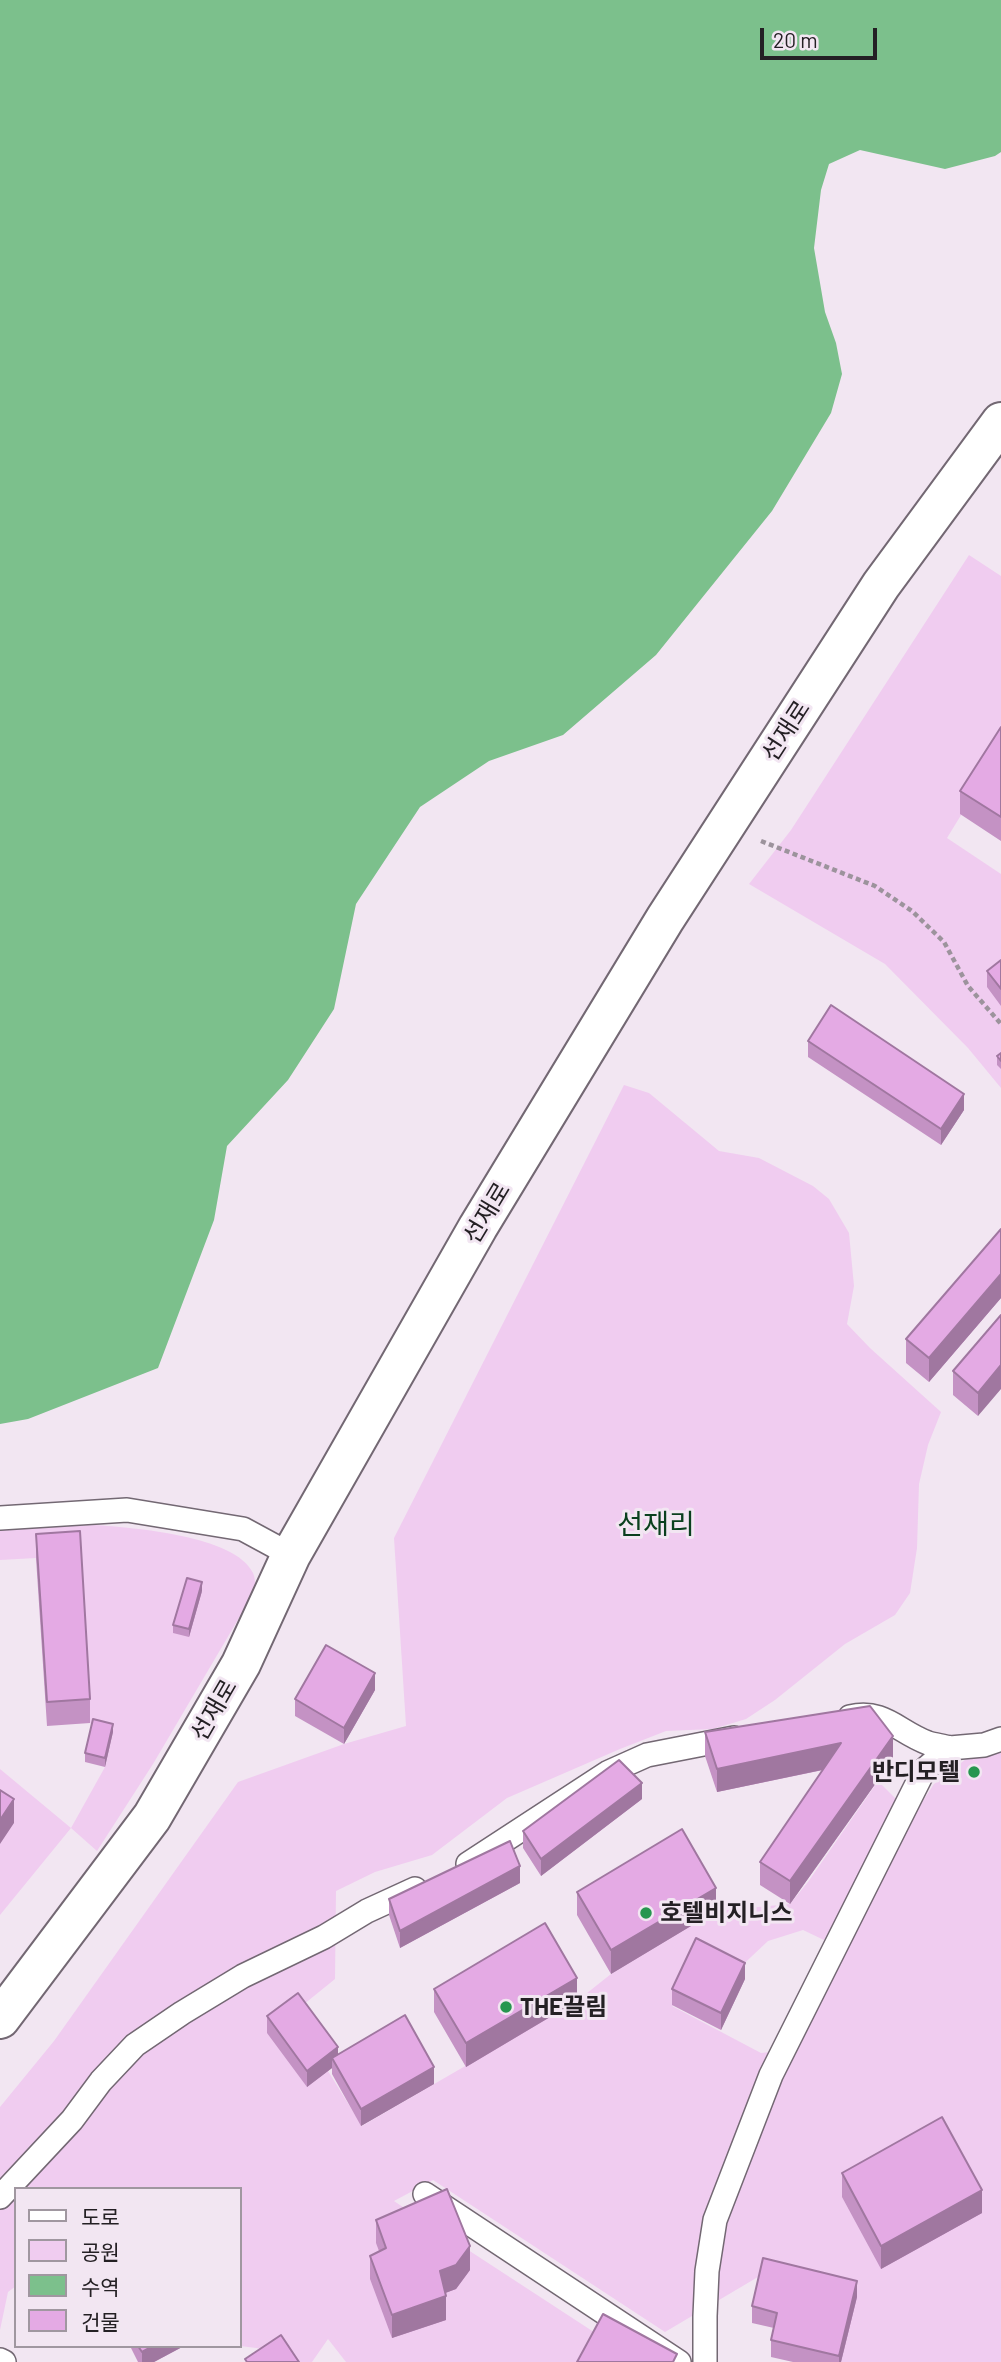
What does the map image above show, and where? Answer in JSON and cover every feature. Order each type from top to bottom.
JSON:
[{"type":"street","name":"선재로","points":[[0,2019],[152,1817],[241,1664],[291,1555],[478,1227],[665,919],[881,585],[1001,422]]},
{"type":"lane","points":[[0,1518],[127,1510],[243,1529],[291,1555]]},
{"type":"lane","points":[[833,1721],[863,1714],[888,1719],[906,1732],[929,1743],[950,1748],[984,1745],[1001,1739]]},
{"type":"lane","points":[[0,2197],[72,2120],[101,2081],[135,2045],[182,2013],[243,1976],[324,1937],[366,1911],[445,1875],[510,1838],[609,1772],[647,1755],[702,1742],[760,1734]]},
{"type":"lane","points":[[705,2362],[707,2271],[715,2220],[771,2076],[924,1770],[950,1748]]},
{"type":"lane","points":[[425,2194],[679,2362]]},
{"type":"path","points":[[729,818],[763,842],[875,886],[912,911],[944,942],[968,986],[1001,1024]]},
{"type":"green space","points":[[969,555],[1001,576],[1001,750],[947,838],[1001,874],[1001,1088],[968,1048],[885,964],[749,884],[791,830]]},
{"type":"green space","points":[[624,1085],[649,1093],[719,1151],[759,1158],[813,1186],[829,1199],[849,1233],[854,1286],[847,1324],[941,1412],[928,1445],[919,1484],[917,1548],[910,1593],[895,1615],[845,1644],[775,1700],[746,1719],[713,1729],[666,1731],[620,1749],[507,1798],[432,1855],[375,1872],[336,1891],[335,1979],[298,2009],[328,2071],[362,2126],[577,2001],[611,1974],[716,1911],[790,1904],[878,1781],[897,1800],[856,1888],[824,1940],[803,1930],[768,1941],[734,1973],[672,2006],[761,2053],[798,2049],[913,1816],[934,1784],[984,1745],[1001,1739],[1001,2362],[841,2362],[856,2297],[763,2274],[665,2332],[433,2180],[394,2201],[425,2222],[440,2295],[459,2244],[603,2338],[590,2362],[346,2362],[328,2339],[312,2362],[288,2362],[281,2351],[242,2346],[242,2187],[14,2187],[14,2288],[8,2292],[0,2330],[0,2107],[54,2041],[238,1782],[344,1744],[406,1726],[394,1538]]},
{"type":"green space","points":[[95,1525],[157,1531],[205,1542],[243,1560],[253,1573],[256,1589],[153,1764],[97,1851],[71,1828],[105,1767],[113,1733],[93,1727],[90,1723],[36,1558],[0,1560],[0,1529]]},
{"type":"green space","points":[[0,1769],[71,1828],[0,1915]]},
{"type":"water","points":[[0,0],[1001,0],[1001,152],[945,169],[860,150],[829,164],[821,190],[814,248],[825,312],[836,343],[842,374],[831,413],[772,511],[656,655],[563,735],[489,761],[420,807],[356,904],[334,1009],[288,1080],[227,1146],[214,1220],[158,1368],[28,1419],[0,1424]]},
{"type":"building","points":[[1001,727],[1001,817],[960,791]]},
{"type":"building","points":[[1001,960],[1001,989],[987,971]]},
{"type":"building","points":[[831,1005],[964,1094],[941,1129],[808,1041]]},
{"type":"building","points":[[1001,1229],[1001,1274],[929,1358],[906,1339]]},
{"type":"building","points":[[1001,1315],[1001,1365],[978,1393],[953,1371]]},
{"type":"building","points":[[80,1531],[90,1699],[47,1702],[36,1534]]},
{"type":"building","points":[[187,1578],[202,1582],[189,1629],[173,1625]]},
{"type":"building","points":[[326,1645],[375,1673],[344,1728],[295,1699]]},
{"type":"building","points":[[870,1706],[893,1736],[790,1881],[760,1862],[841,1743],[717,1769],[705,1732]]},
{"type":"building","points":[[93,1719],[113,1724],[105,1758],[85,1753]]},
{"type":"building","points":[[619,1760],[642,1783],[541,1859],[523,1831]]},
{"type":"building","points":[[0,1790],[14,1799],[0,1820]]},
{"type":"building","name":"호텔비지니스","points":[[682,1829],[716,1888],[611,1950],[577,1892]]},
{"type":"building","points":[[510,1841],[520,1866],[400,1931],[389,1899]]},
{"type":"building","name":"THE끌림","points":[[545,1923],[577,1978],[466,2043],[434,1989]]},
{"type":"building","points":[[696,1938],[745,1963],[721,2013],[672,1989]]},
{"type":"building","points":[[298,1993],[338,2047],[307,2071],[267,2016]]},
{"type":"building","points":[[405,2015],[434,2067],[361,2109],[332,2058]]},
{"type":"building","points":[[942,2117],[982,2190],[881,2246],[842,2173]]},
{"type":"building","points":[[447,2189],[470,2246],[456,2265],[440,2271],[446,2296],[392,2315],[370,2256],[386,2248],[376,2220]]},
{"type":"building","points":[[763,2258],[857,2281],[839,2356],[771,2340],[777,2313],[752,2306]]},
{"type":"building","points":[[603,2314],[677,2354],[673,2362],[577,2362]]},
{"type":"building","points":[[281,2335],[299,2362],[247,2362],[245,2359]]},
{"type":"place","name":"반디모텔","points":[[974,1772]]},
{"type":"place","name":"호텔비지니스","points":[[646,1913]]},
{"type":"place","name":"THE끌림","points":[[506,2007]]},
{"type":"district","name":"선재리","points":[[656,1525]]}]
